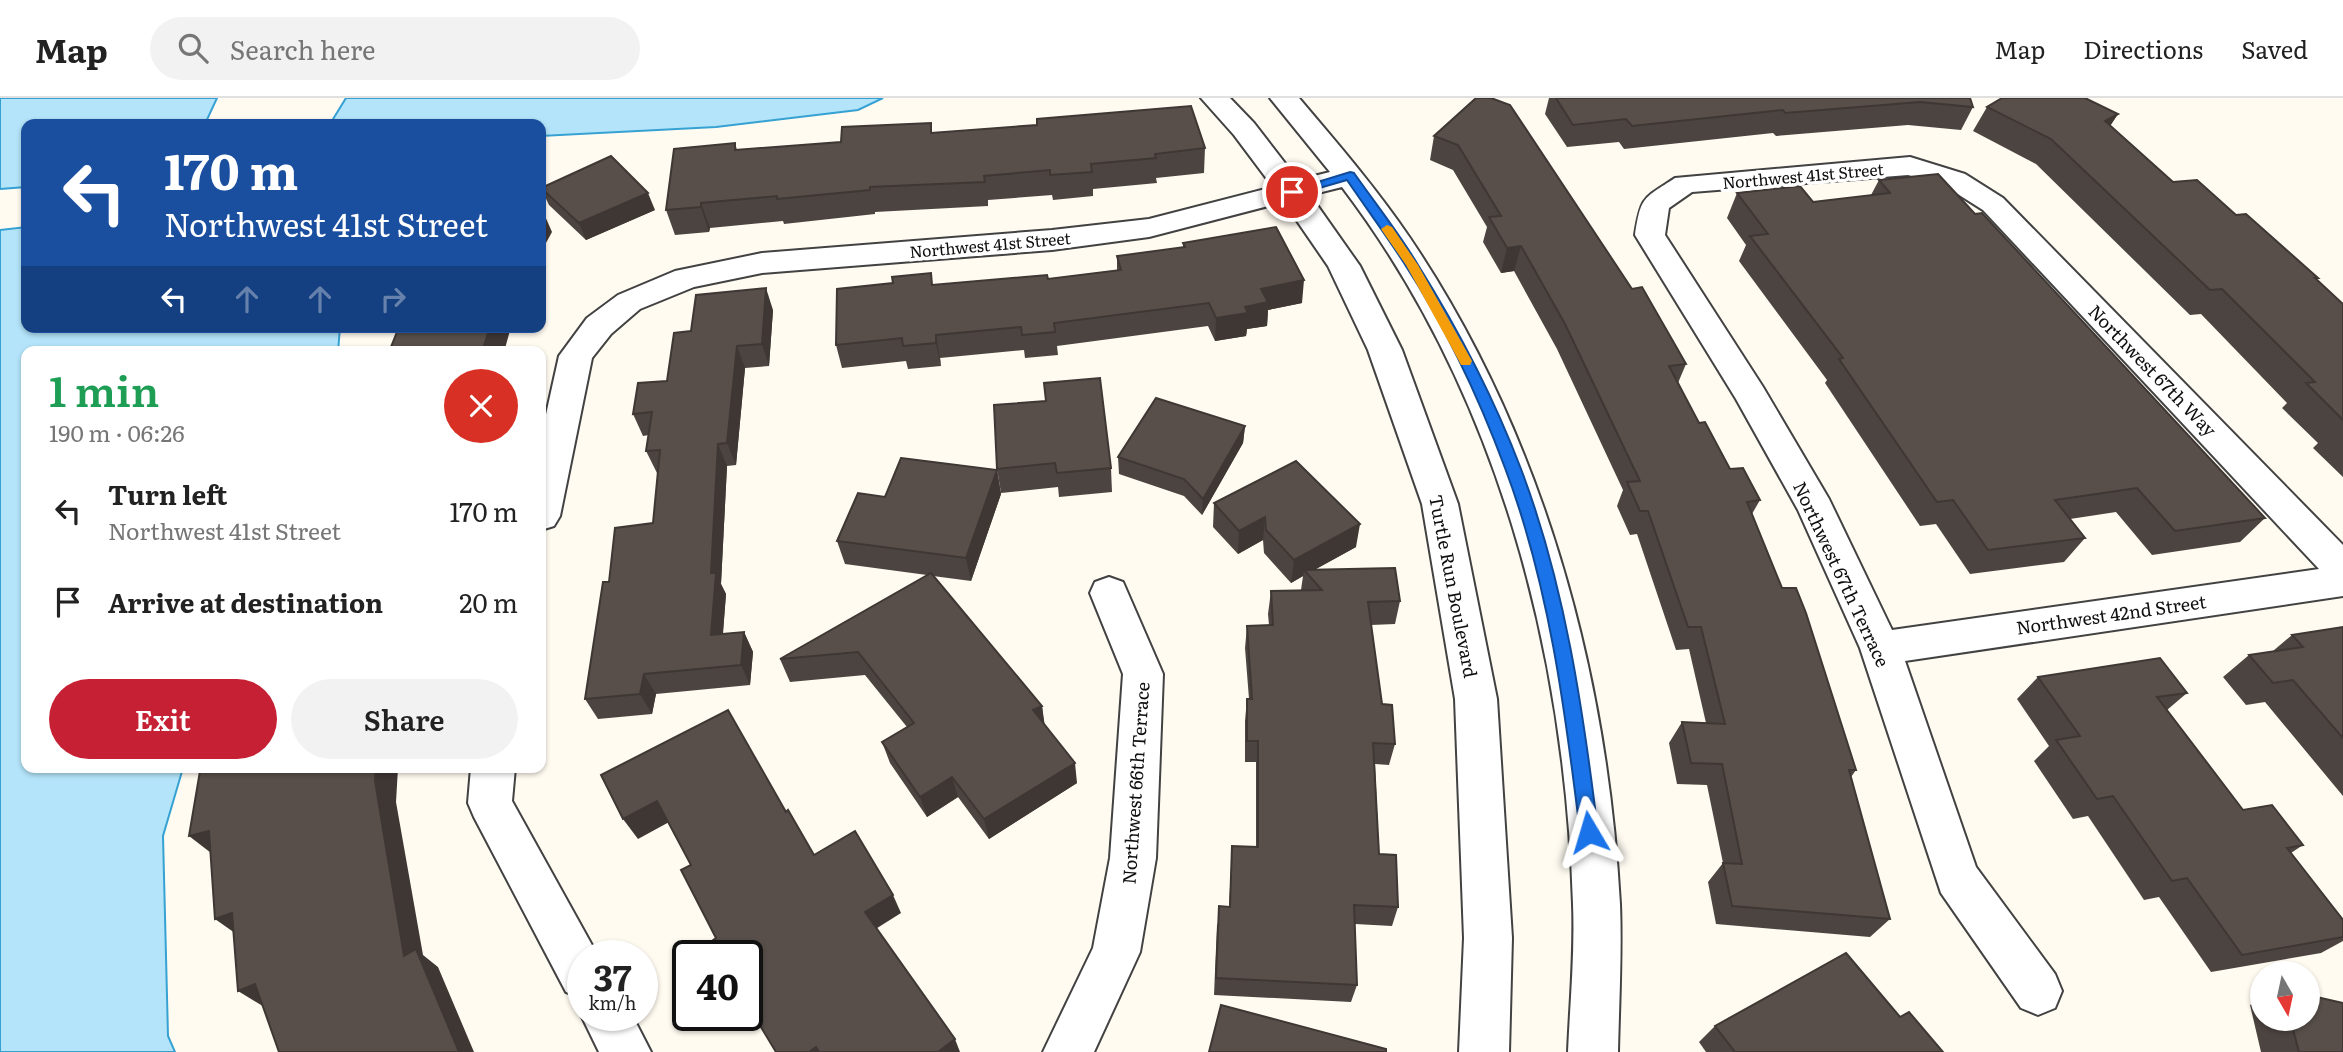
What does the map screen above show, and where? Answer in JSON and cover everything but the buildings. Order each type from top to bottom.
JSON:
[{"type":"street","name":"Turtle Run Boulevard","points":[[1215,98],[1244,129],[1344,266],[1385,350],[1440,504],[1476,699],[1488,938],[1484,1052]]},
{"type":"street","points":[[1284,98],[1350,176],[1412,265],[1470,370],[1513,469],[1544,568],[1573,699],[1595,885],[1593,1052]]},
{"type":"street","name":"Northwest 41st Street","points":[[1655,204],[1685,184],[1910,166],[1955,180]]},
{"type":"street","name":"Northwest 41st Street","points":[[546,493],[576,356],[599,326],[629,302],[686,278],[762,263],[1052,240],[1149,228],[1350,176]]},
{"type":"street","name":"Northwest 67th Way","points":[[1955,180],[1993,204],[2343,570]]},
{"type":"street","name":"Northwest 67th Terrace","points":[[1655,204],[1650,235],[1751,395],[1816,509],[1880,648],[1956,878],[2038,991]]},
{"type":"street","name":"Northwest 42nd Street","points":[[1880,648],[2343,581]]},
{"type":"street","name":"Northwest 66th Terrace","points":[[1068,1052],[1116,951],[1133,858],[1143,674],[1109,593]]},
{"type":"street","points":[[493,773],[490,803],[567,945]]},
{"type":"street","points":[[614,1031],[626,1052]]},
{"type":"water","points":[[0,98],[217,98],[207,119],[21,119],[21,187],[0,189]]},
{"type":"water","points":[[346,98],[883,98],[858,110],[716,127],[546,136],[546,119],[333,119]]},
{"type":"water","points":[[21,228],[21,333],[340,333],[338,346],[21,346],[21,773],[182,773],[163,836],[168,1036],[175,1052],[0,1052],[0,230]]},
{"type":"slow traffic","points":[[1387,229],[1412,265],[1465,361]]},
{"type":"route","points":[[1292,192],[1350,176],[1412,265],[1470,370],[1513,469],[1544,568],[1573,699],[1589,832]]}]
